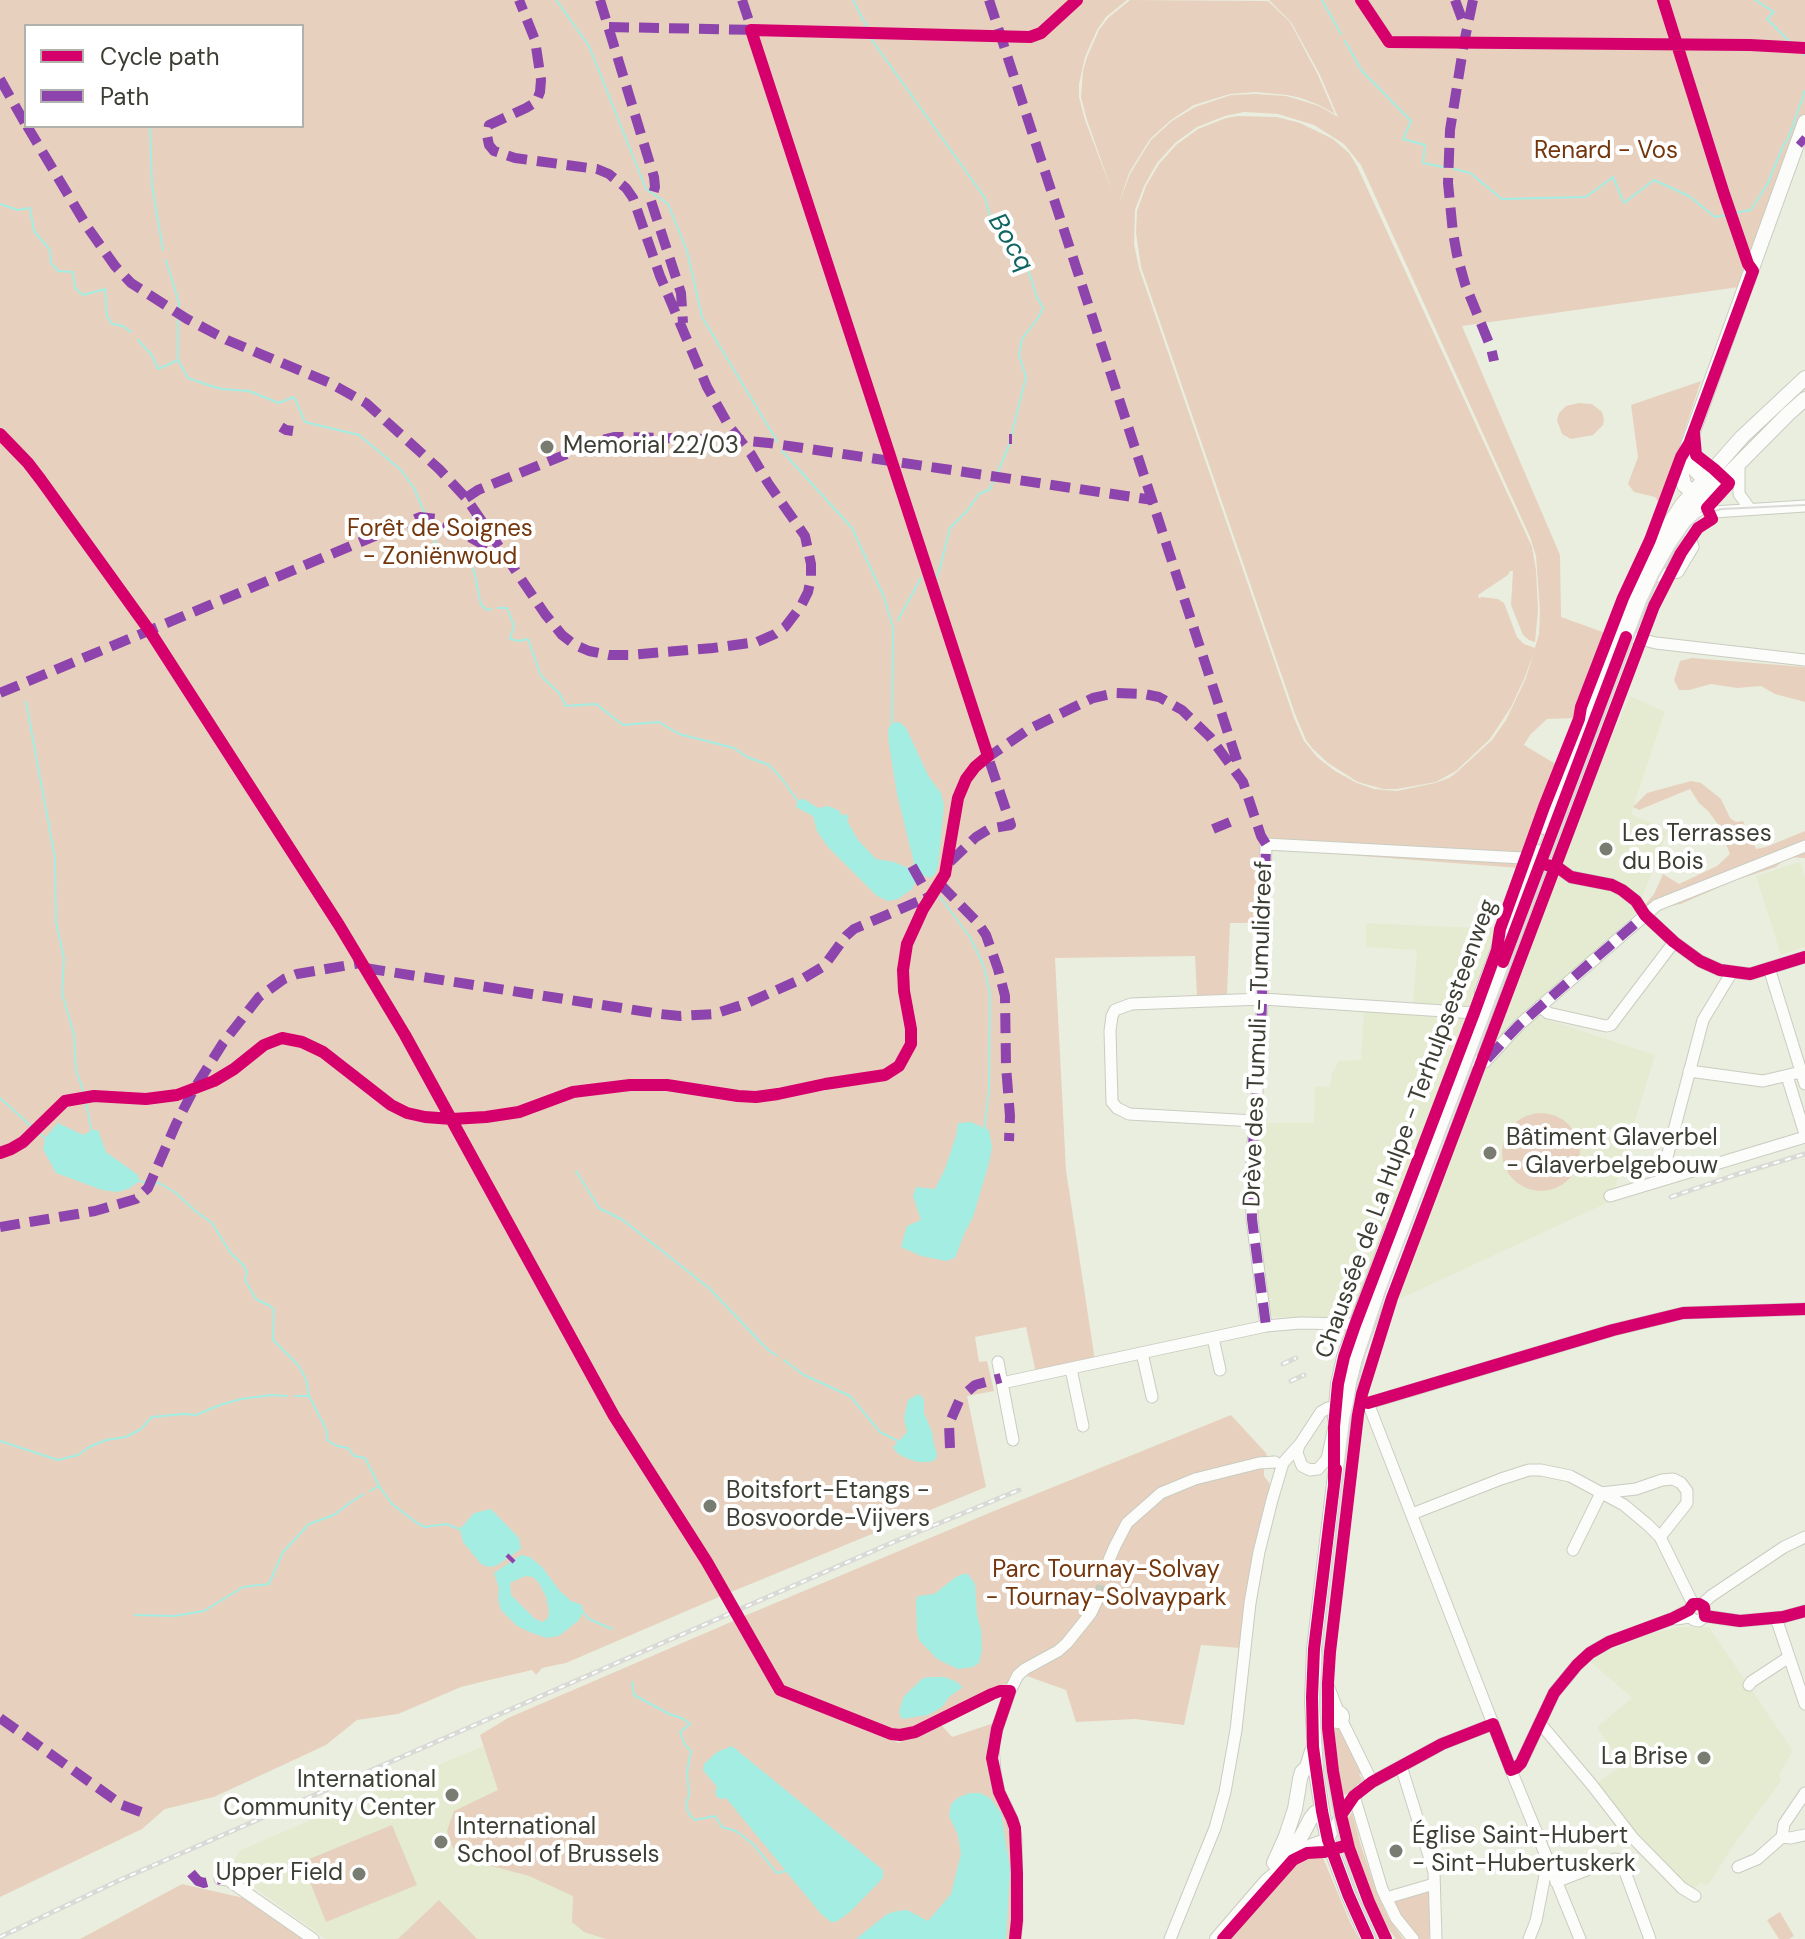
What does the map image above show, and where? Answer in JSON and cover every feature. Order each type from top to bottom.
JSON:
[{"type":"main road","points":[[1700,495],[1684,485],[1681,470],[1683,459],[1805,122]]},
{"type":"main road","points":[[1622,635],[1652,577],[1687,526],[1705,480],[1742,437],[1805,378]]},
{"type":"main road","points":[[1536,862],[1622,635],[1645,565],[1675,515],[1739,464],[1805,399]]},
{"type":"main road","points":[[1689,444],[1691,463],[1705,480]]},
{"type":"main road","name":"Chaussée de La Hulpe - Terhulpsesteenweg","points":[[1334,1483],[1341,1370],[1355,1325],[1474,1013],[1536,862]]},
{"type":"main road","name":"Chaussée de La Hulpe - Terhulpsesteenweg","points":[[1334,1483],[1334,1427],[1363,1332],[1536,862]]},
{"type":"main road","points":[[1334,1483],[1314,1649],[1313,1747],[1328,1840],[1368,1939]]},
{"type":"main road","points":[[1266,1882],[1286,1836],[1302,1772],[1307,1767],[1313,1747]]},
{"type":"main road","points":[[1217,1939],[1278,1872],[1311,1818],[1322,1811]]},
{"type":"main road","points":[[1288,1857],[1328,1840]]},
{"type":"street","points":[[1739,464],[1739,494],[1750,509]]},
{"type":"street","points":[[1652,577],[1678,572],[1693,547],[1687,526],[1713,512],[1805,506]]},
{"type":"street","points":[[1622,635],[1656,643],[1805,660]]},
{"type":"street","name":"Drève des Tumuli - Tumulidreef","points":[[1266,1326],[1252,1219],[1251,1171],[1263,999],[1266,844],[1507,857],[1536,862]]},
{"type":"street","points":[[1466,1059],[1485,1062],[1519,1025],[1657,905],[1805,846]]},
{"type":"street","points":[[1536,862],[1560,869],[1571,877],[1622,890],[1674,942],[1700,961],[1720,970],[1750,974],[1805,957]]},
{"type":"street","points":[[1540,1006],[1548,1013],[1611,1025],[1674,942]]},
{"type":"street","points":[[1769,968],[1805,1084]]},
{"type":"street","points":[[1661,1180],[1703,1020],[1732,972]]},
{"type":"street","points":[[1255,1121],[1122,1112],[1112,1102],[1110,1031],[1115,1010],[1131,1004],[1263,999],[1474,1013]]},
{"type":"street","points":[[1689,1071],[1763,1081],[1801,1072]]},
{"type":"street","points":[[1610,1196],[1805,1136],[1787,1076]]},
{"type":"street","points":[[1334,1427],[1327,1459],[1322,1466],[1310,1470],[1302,1466],[1297,1453],[1300,1444],[1321,1412],[1368,1403],[1613,1330],[1683,1313],[1805,1309]]},
{"type":"street","points":[[1002,1383],[1266,1326],[1300,1323],[1355,1325]]},
{"type":"street","points":[[1213,1338],[1220,1370]]},
{"type":"street","points":[[1142,1353],[1152,1397]]},
{"type":"street","points":[[998,1362],[1013,1440]]},
{"type":"street","points":[[1071,1369],[1083,1426]]},
{"type":"street","points":[[1368,1403],[1580,1939]]},
{"type":"street","points":[[1173,1939],[1215,1828],[1225,1792],[1236,1730],[1250,1603],[1279,1462],[1300,1444]]},
{"type":"street","points":[[1109,1560],[1127,1523],[1161,1493],[1195,1479],[1259,1463],[1288,1464],[1298,1460]]},
{"type":"street","points":[[1412,1514],[1529,1470],[1570,1476],[1624,1505],[1660,1537],[1696,1610],[1740,1621],[1776,1618],[1805,1611]]},
{"type":"street","points":[[1601,1493],[1636,1489],[1662,1480],[1673,1479],[1681,1483],[1687,1491],[1687,1503],[1660,1537]]},
{"type":"street","points":[[1573,1550],[1601,1493]]},
{"type":"street","points":[[1511,1770],[1521,1763],[1554,1693],[1590,1653],[1609,1642],[1696,1610],[1711,1596],[1784,1547],[1805,1537]]},
{"type":"street","points":[[1015,1939],[1016,1838],[995,1772],[993,1746],[997,1729],[1018,1675],[1067,1643],[1091,1613],[1099,1596]]},
{"type":"street","points":[[1776,1618],[1805,1704]]},
{"type":"street","points":[[1314,1649],[1340,1716],[1372,1782]]},
{"type":"street","points":[[1749,1685],[1789,1657]]},
{"type":"street","points":[[1328,1840],[1354,1796],[1372,1782],[1442,1744],[1493,1724]]},
{"type":"street","points":[[1539,1725],[1633,1838],[1682,1888],[1695,1896]]},
{"type":"street","points":[[1401,1766],[1434,1872],[1436,1939]]},
{"type":"street","points":[[1731,1854],[1740,1870],[1757,1859],[1782,1837],[1784,1824],[1805,1793]]},
{"type":"street","points":[[1354,1796],[1386,1898],[1413,1939]]},
{"type":"street","points":[[1782,1837],[1805,1835]]},
{"type":"street","points":[[1556,1882],[1615,1859],[1621,1861],[1650,1939]]},
{"type":"street","points":[[1529,1938],[1536,1921],[1546,1870],[1550,1868]]},
{"type":"street","points":[[220,1879],[228,1880],[313,1939]]},
{"type":"street","points":[[1386,1898],[1434,1884]]},
{"type":"shaded area","points":[[1630,696],[1665,712],[1631,814],[1668,831],[1636,913],[1527,1013],[1655,1055],[1611,1201],[1393,1302],[1597,769]]},
{"type":"shaded area","points":[[1800,862],[1805,878],[1805,947],[1781,955],[1756,876]]},
{"type":"shaded area","points":[[1366,923],[1497,929],[1355,1320],[1274,1317],[1266,1310],[1253,1217],[1256,1123],[1314,1123],[1315,1086],[1330,1087],[1332,1073],[1339,1061],[1361,1060],[1364,1009],[1413,1006],[1417,950],[1366,947]]},
{"type":"shaded area","name":"La Brise","points":[[1679,1627],[1709,1627],[1793,1751],[1779,1775],[1781,1781],[1708,1885],[1700,1883],[1693,1889],[1659,1859],[1594,1785],[1623,1765],[1597,1727],[1632,1698],[1590,1661],[1649,1634]]},
{"type":"shaded area","name":"International School of Brussels","points":[[483,1746],[559,1802],[769,1939],[326,1939],[223,1867],[234,1862],[239,1851]]},
{"type":"green space","name":"Forêt de Soignes - Zoniënwoud","points":[[0,0],[1127,0],[1106,17],[1097,30],[1085,57],[1079,84],[1079,97],[1085,120],[1113,194],[1081,97],[1087,57],[1108,18],[1130,0],[1268,1],[1290,22],[1335,114],[1319,105],[1301,98],[1287,95],[1256,92],[1230,94],[1194,105],[1171,120],[1150,139],[1129,173],[1119,203],[1130,174],[1151,140],[1172,121],[1195,107],[1231,95],[1286,96],[1319,106],[1338,117],[1319,73],[1291,22],[1269,0],[1805,0],[1805,123],[1746,286],[1462,326],[1560,555],[1561,617],[1611,635],[1578,718],[1547,719],[1524,745],[1559,766],[1519,868],[1270,849],[1266,923],[1230,923],[1227,994],[1197,996],[1195,956],[1055,958],[1066,1170],[1095,1361],[1036,1373],[1026,1327],[975,1337],[979,1362],[987,1361],[994,1391],[967,1396],[986,1487],[566,1663],[542,1668],[536,1675],[532,1670],[461,1687],[398,1714],[357,1720],[326,1745],[214,1797],[165,1809],[142,1829],[0,1897]],"holes":[[[1244,112],[1278,114],[1314,125],[1344,144],[1361,165],[1536,556],[1539,634],[1526,678],[1506,720],[1492,740],[1449,778],[1397,791],[1374,789],[1357,783],[1318,758],[1304,741],[1139,268],[1134,244],[1135,210],[1144,186],[1157,163],[1175,143],[1197,127],[1225,116]]]},
{"type":"green space","points":[[1238,116],[1277,117],[1300,123],[1333,139],[1349,153],[1532,547],[1538,611],[1535,642],[1523,635],[1511,605],[1513,571],[1478,595],[1479,598],[1498,599],[1504,603],[1517,637],[1535,648],[1525,677],[1511,707],[1490,739],[1456,771],[1436,782],[1383,789],[1358,782],[1328,763],[1306,740],[1141,267],[1136,233],[1137,211],[1146,186],[1159,164],[1176,145],[1198,129]]},
{"type":"green space","points":[[1701,381],[1660,504],[1655,497],[1634,492],[1628,484],[1638,457],[1631,405]]},
{"type":"green space","points":[[1592,404],[1602,412],[1603,425],[1593,435],[1571,439],[1562,434],[1557,420],[1566,406]]},
{"type":"green space","points":[[1692,658],[1805,667],[1805,702],[1775,694],[1761,686],[1737,688],[1711,684],[1679,690],[1674,680],[1680,661]]},
{"type":"green space","points":[[1691,781],[1701,783],[1721,799],[1730,818],[1736,822],[1743,821],[1756,849],[1805,831],[1805,858],[1787,857],[1776,867],[1733,881],[1681,904],[1646,910],[1644,906],[1654,894],[1663,874],[1679,884],[1717,866],[1730,854],[1717,823],[1690,789],[1639,810],[1633,807],[1647,793]]},
{"type":"green space","points":[[1533,1113],[1549,1113],[1563,1119],[1574,1130],[1580,1152],[1574,1174],[1563,1185],[1549,1191],[1533,1191],[1519,1185],[1508,1174],[1502,1160],[1502,1144],[1508,1130],[1519,1119]]},
{"type":"green space","name":"Parc Tournay-Solvay - Tournay-Solvaypark","points":[[1231,1415],[1266,1453],[1268,1459],[1264,1476],[1270,1484],[1252,1565],[1240,1648],[1201,1645],[1184,1725],[1135,1719],[1076,1722],[1066,1690],[1024,1675],[936,1719],[952,1737],[997,1722],[992,1737],[1013,1840],[1012,1939],[606,1939],[584,1932],[572,1922],[573,1896],[529,1876],[469,1860],[453,1848],[447,1831],[454,1811],[498,1790],[480,1735],[508,1718],[738,1619],[782,1695],[899,1743],[927,1724],[900,1733],[787,1693],[742,1617]]},
{"type":"green space","points":[[1330,1718],[1333,1724],[1341,1726],[1361,1773],[1361,1781],[1348,1794],[1339,1795]]},
{"type":"green space","points":[[1352,1812],[1375,1887],[1388,1917],[1403,1939],[1396,1939],[1385,1924],[1379,1922],[1346,1829],[1345,1822]]},
{"type":"green space","name":"Upper Field","points":[[392,1825],[417,1885],[326,1922],[302,1862]]},
{"type":"green space","points":[[1310,1856],[1323,1858],[1359,1939],[1231,1939],[1294,1864]]},
{"type":"green space","points":[[182,1884],[253,1900],[310,1939],[80,1939]]},
{"type":"green space","points":[[1424,1891],[1429,1895],[1431,1934],[1429,1939],[1416,1939],[1404,1926],[1394,1902]]},
{"type":"green space","points":[[439,1900],[477,1939],[398,1939]]},
{"type":"green space","points":[[1780,1912],[1794,1936],[1789,1939],[1779,1939],[1767,1920]]},
{"type":"water","points":[[900,722],[941,793],[944,805],[935,874],[930,878],[919,874],[912,889],[898,899],[888,901],[877,896],[828,847],[817,831],[813,816],[796,807],[798,800],[804,799],[818,808],[828,806],[843,816],[847,814],[847,821],[858,840],[876,859],[912,867],[914,863],[897,794],[889,744],[888,729],[892,723]]},
{"type":"water","points":[[971,1122],[989,1130],[992,1147],[973,1217],[955,1258],[946,1261],[921,1256],[901,1247],[907,1226],[921,1220],[913,1196],[916,1187],[935,1189],[945,1169],[958,1123]]},
{"type":"water","points":[[58,1123],[83,1135],[98,1130],[106,1152],[138,1175],[139,1181],[118,1192],[102,1190],[56,1173],[43,1149],[45,1138]]},
{"type":"water","points":[[919,1394],[924,1399],[924,1413],[937,1453],[936,1459],[930,1462],[906,1458],[893,1447],[907,1432],[904,1418],[908,1400]]},
{"type":"water","points":[[491,1509],[519,1538],[521,1549],[496,1566],[488,1567],[481,1564],[463,1542],[460,1529],[474,1513]]},
{"type":"water","points":[[521,1555],[530,1557],[542,1567],[559,1590],[571,1601],[582,1605],[583,1612],[579,1620],[559,1636],[547,1638],[532,1633],[517,1626],[501,1610],[494,1573]],"holes":[[[525,1576],[533,1577],[546,1597],[549,1611],[548,1618],[543,1622],[535,1619],[511,1595],[510,1583]]]},
{"type":"water","points":[[963,1574],[968,1574],[975,1584],[982,1650],[979,1663],[958,1669],[937,1659],[919,1640],[916,1600],[918,1596],[934,1594]]},
{"type":"water","points":[[944,1677],[963,1687],[949,1697],[942,1707],[928,1715],[902,1719],[899,1712],[904,1696],[923,1678]]},
{"type":"water","points":[[732,1746],[883,1870],[883,1878],[836,1922],[821,1914],[726,1798],[717,1797],[717,1787],[703,1770],[704,1764],[717,1752]]},
{"type":"water","points":[[970,1793],[980,1793],[990,1798],[1001,1813],[1010,1869],[1006,1939],[856,1939],[887,1914],[897,1911],[907,1910],[928,1921],[951,1894],[961,1854],[958,1835],[949,1816],[951,1804]]},
{"type":"waterway","points":[[556,0],[589,46],[646,189],[668,204],[687,251],[702,317],[777,441]]},
{"type":"waterway","name":"Bocq","points":[[853,0],[868,29]]},
{"type":"waterway","points":[[1322,0],[1341,34]]},
{"type":"waterway","points":[[1755,0],[1774,12],[1767,19],[1791,43]]},
{"type":"waterway","name":"Bocq","points":[[869,36],[985,198],[990,217],[1000,224],[1030,275],[1043,308],[1022,339],[1019,355],[1026,377],[1009,445],[997,474]]},
{"type":"waterway","points":[[1345,41],[1362,71],[1411,121],[1403,139],[1425,145],[1423,163],[1443,167]]},
{"type":"waterway","points":[[1802,52],[1805,55]]},
{"type":"waterway","points":[[1734,213],[1751,210],[1768,183],[1805,91]]},
{"type":"waterway","points":[[150,128],[152,186],[163,250]]},
{"type":"waterway","points":[[1454,169],[1470,173],[1502,199],[1586,197],[1613,177],[1624,203],[1654,180],[1689,196],[1715,217],[1727,215]]},
{"type":"waterway","points":[[0,204],[18,210],[30,208],[34,231],[50,250],[51,263],[58,271],[73,272],[75,288],[83,295],[105,289],[107,316],[112,324],[123,326],[131,332]]},
{"type":"waterway","points":[[166,260],[179,308]]},
{"type":"waterway","points":[[178,320],[178,359]]},
{"type":"waterway","points":[[138,340],[151,354],[158,369],[178,360],[188,378],[211,386],[249,391],[279,403],[294,397],[305,422],[359,435],[401,470],[414,488],[425,514]]},
{"type":"waterway","points":[[782,451],[852,528],[884,597],[893,628],[892,723]]},
{"type":"waterway","name":"Bocq","points":[[935,580],[950,528],[979,494],[990,489],[994,479]]},
{"type":"waterway","points":[[426,520],[439,551],[446,558],[455,562],[462,556],[469,560],[481,605],[491,609]]},
{"type":"waterway","name":"Bocq","points":[[898,620],[921,578]]},
{"type":"waterway","points":[[498,608],[507,608],[514,626],[510,639],[528,639],[541,676],[559,693],[566,706],[596,704],[623,725],[659,722],[679,734],[734,748],[747,757],[769,765],[797,800]]},
{"type":"waterway","points":[[26,702],[55,858],[56,922],[64,959],[62,993],[74,1035],[76,1071],[84,1092]]},
{"type":"waterway","points":[[940,897],[970,937],[983,964],[990,994],[989,1090],[984,1130]]},
{"type":"waterway","points":[[0,1098],[31,1126]]},
{"type":"waterway","points":[[86,1102],[92,1133]]},
{"type":"waterway","points":[[37,1131],[45,1138]]},
{"type":"waterway","points":[[576,1171],[599,1208],[623,1220],[709,1288],[777,1356]]},
{"type":"waterway","points":[[138,1181],[145,1182]]},
{"type":"waterway","points":[[155,1184],[159,1183],[176,1193],[212,1223],[230,1252],[244,1266],[247,1272],[245,1280],[256,1299],[274,1310],[273,1340],[298,1365],[306,1379],[309,1396],[326,1429],[328,1441],[348,1448],[354,1456],[365,1458],[392,1504],[417,1523],[425,1527],[446,1524],[462,1530]]},
{"type":"waterway","points":[[784,1360],[804,1375],[850,1396],[880,1432],[898,1441]]},
{"type":"waterway","points":[[0,1441],[58,1460],[78,1455],[106,1440],[126,1437],[141,1429],[152,1417],[196,1415],[241,1399],[287,1396]]},
{"type":"waterway","points":[[295,1396],[309,1396]]},
{"type":"waterway","points":[[370,1491],[379,1486]]},
{"type":"waterway","points":[[135,1615],[174,1616],[204,1611],[243,1587],[269,1584],[283,1552],[309,1524],[334,1515],[364,1494]]},
{"type":"waterway","points":[[583,1612],[589,1619],[612,1629]]},
{"type":"waterway","points":[[632,1682],[634,1695],[690,1724],[680,1732],[691,1751],[687,1772],[689,1795],[686,1805],[689,1814],[695,1820],[715,1816],[722,1827],[736,1831],[753,1844],[777,1873],[786,1871]]},
{"type":"tunnel","points":[[1099,1596],[1109,1560]]},
{"type":"tram line","points":[[1377,1939],[1356,1891],[1338,1835],[1325,1767],[1320,1705],[1323,1641],[1350,1420],[1364,1357],[1386,1291],[1659,576],[1690,526],[1709,512],[1805,505]]},
{"type":"railway","points":[[1671,1197],[1805,1154]]},
{"type":"railway","points":[[1283,1364],[1296,1358]]},
{"type":"railway","points":[[1291,1381],[1304,1375]]},
{"type":"railway","points":[[0,1937],[120,1880],[1019,1490]]},
{"type":"marked path","points":[[28,128],[88,228],[131,283],[227,340],[330,383],[366,403],[439,469],[466,498],[545,614],[575,645],[609,655],[629,655],[757,642],[785,627],[808,592],[811,564],[805,536],[729,426],[707,387],[660,276],[633,198],[626,188],[597,169],[515,158],[494,151],[489,145],[489,125],[536,102],[540,92],[535,40],[519,0]]},
{"type":"marked path","points":[[600,0],[654,177],[651,201],[681,293],[683,323]]},
{"type":"marked path","points":[[742,0],[754,36]]},
{"type":"marked path","points":[[989,0],[1240,770]]},
{"type":"marked path","points":[[1455,0],[1462,19],[1468,24]]},
{"type":"marked path","points":[[1473,0],[1450,130],[1448,183],[1457,255],[1494,361]]},
{"type":"marked path","points":[[609,27],[758,30]]},
{"type":"marked path","points":[[0,79],[24,121]]},
{"type":"marked path","points":[[1799,139],[1805,144]]},
{"type":"marked path","points":[[281,427],[293,431]]},
{"type":"marked path","points":[[466,498],[478,490],[599,441],[627,437],[769,443],[1153,500]]},
{"type":"marked path","points":[[0,693],[420,517],[437,519],[505,555]]},
{"type":"marked path","points":[[984,760],[1029,729],[1093,698],[1116,693],[1144,694],[1159,697],[1182,710],[1210,737],[1243,782],[1266,844],[1261,1038],[1251,1171],[1252,1219],[1266,1326]]},
{"type":"marked path","points":[[950,862],[989,829],[1011,825],[986,751]]},
{"type":"marked path","points":[[1213,829],[1230,822]]},
{"type":"marked path","points":[[912,866],[930,898]]},
{"type":"marked path","points":[[940,884],[978,923],[986,935],[998,969],[1005,996],[1009,1141]]},
{"type":"marked path","points":[[365,968],[660,1014],[714,1014],[804,978],[824,966],[854,929],[926,898]]},
{"type":"marked path","points":[[1487,1059],[1519,1025],[1645,915]]},
{"type":"marked path","points":[[0,1227],[95,1211],[136,1199],[148,1188],[194,1089],[223,1043],[259,997],[284,979],[297,974],[361,963]]},
{"type":"marked path","points":[[968,1391],[975,1385],[1001,1378]]},
{"type":"marked path","points":[[950,1448],[949,1424],[959,1401]]},
{"type":"marked path","points":[[509,1560],[512,1557]]},
{"type":"marked path","points":[[0,1718],[122,1805],[141,1812]]},
{"type":"marked path","points":[[191,1873],[204,1883],[220,1879]]},
{"type":"cycle path","points":[[0,1153],[23,1142],[65,1101],[94,1096],[146,1099],[177,1095],[214,1081],[264,1045],[282,1038],[302,1042],[323,1052],[391,1105],[407,1113],[452,1119],[519,1112],[573,1092],[630,1085],[667,1085],[756,1097],[885,1075],[899,1066],[911,1044],[903,970],[907,944],[923,909],[945,874],[958,798],[966,779],[988,756],[751,30],[1030,37],[1041,33],[1077,0]]},
{"type":"cycle path","points":[[1361,0],[1389,42],[1805,48]]},
{"type":"cycle path","points":[[1334,1483],[1338,1384],[1355,1325],[1474,1013],[1497,950],[1500,929],[1581,707],[1623,598],[1689,444],[1753,271],[1724,194],[1663,0]]},
{"type":"cycle path","points":[[1386,1939],[1349,1848],[1333,1771],[1328,1728],[1330,1652],[1362,1394],[1392,1298],[1654,606],[1681,553],[1698,528],[1712,519],[1707,508],[1729,483],[1696,455],[1694,433]]},
{"type":"cycle path","points":[[0,434],[41,480],[149,630],[339,925],[405,1035],[614,1416],[707,1562],[780,1690],[900,1735],[915,1732],[992,1694],[1010,1691],[997,1729],[992,1758],[999,1792],[1015,1828],[1015,1939]]},
{"type":"cycle path","points":[[1503,962],[1626,637]]},
{"type":"cycle path","points":[[1544,864],[1560,869],[1571,877],[1622,890],[1674,942],[1700,961],[1720,970],[1750,974],[1805,957]]},
{"type":"cycle path","points":[[1368,1403],[1613,1330],[1683,1313],[1805,1309]]},
{"type":"cycle path","points":[[1336,1469],[1314,1649],[1313,1747],[1328,1840],[1368,1939]]},
{"type":"cycle path","points":[[1341,1815],[1354,1796],[1372,1782],[1442,1744],[1493,1724],[1511,1770],[1516,1768],[1554,1693],[1590,1653],[1609,1642],[1671,1619],[1689,1610],[1693,1604],[1704,1607],[1705,1616]]},
{"type":"cycle path","points":[[1705,1616],[1740,1621],[1783,1617],[1805,1611]]},
{"type":"cycle path","points":[[1223,1939],[1293,1860],[1307,1853],[1344,1846]]},
{"type":"place","name":"Memorial 22/03","points":[[547,447]]},
{"type":"place","name":"Les Terrasses du Bois","points":[[1606,849]]},
{"type":"place","name":"Bâtiment Glaverbel - Glaverbelgebouw","points":[[1490,1153]]},
{"type":"place","name":"Boitsfort-Etangs - Bosvoorde-Vijvers","points":[[710,1506]]},
{"type":"place","name":"La Brise","points":[[1704,1758]]},
{"type":"place","name":"International Community Center","points":[[452,1795]]},
{"type":"place","name":"International School of Brussels","points":[[441,1842]]},
{"type":"place","name":"Église Saint-Hubert - Sint-Hubertuskerk","points":[[1396,1851]]},
{"type":"place","name":"Upper Field","points":[[359,1874]]},
{"type":"park label","name":"Renard - Vos","points":[[1606,152]]}]
